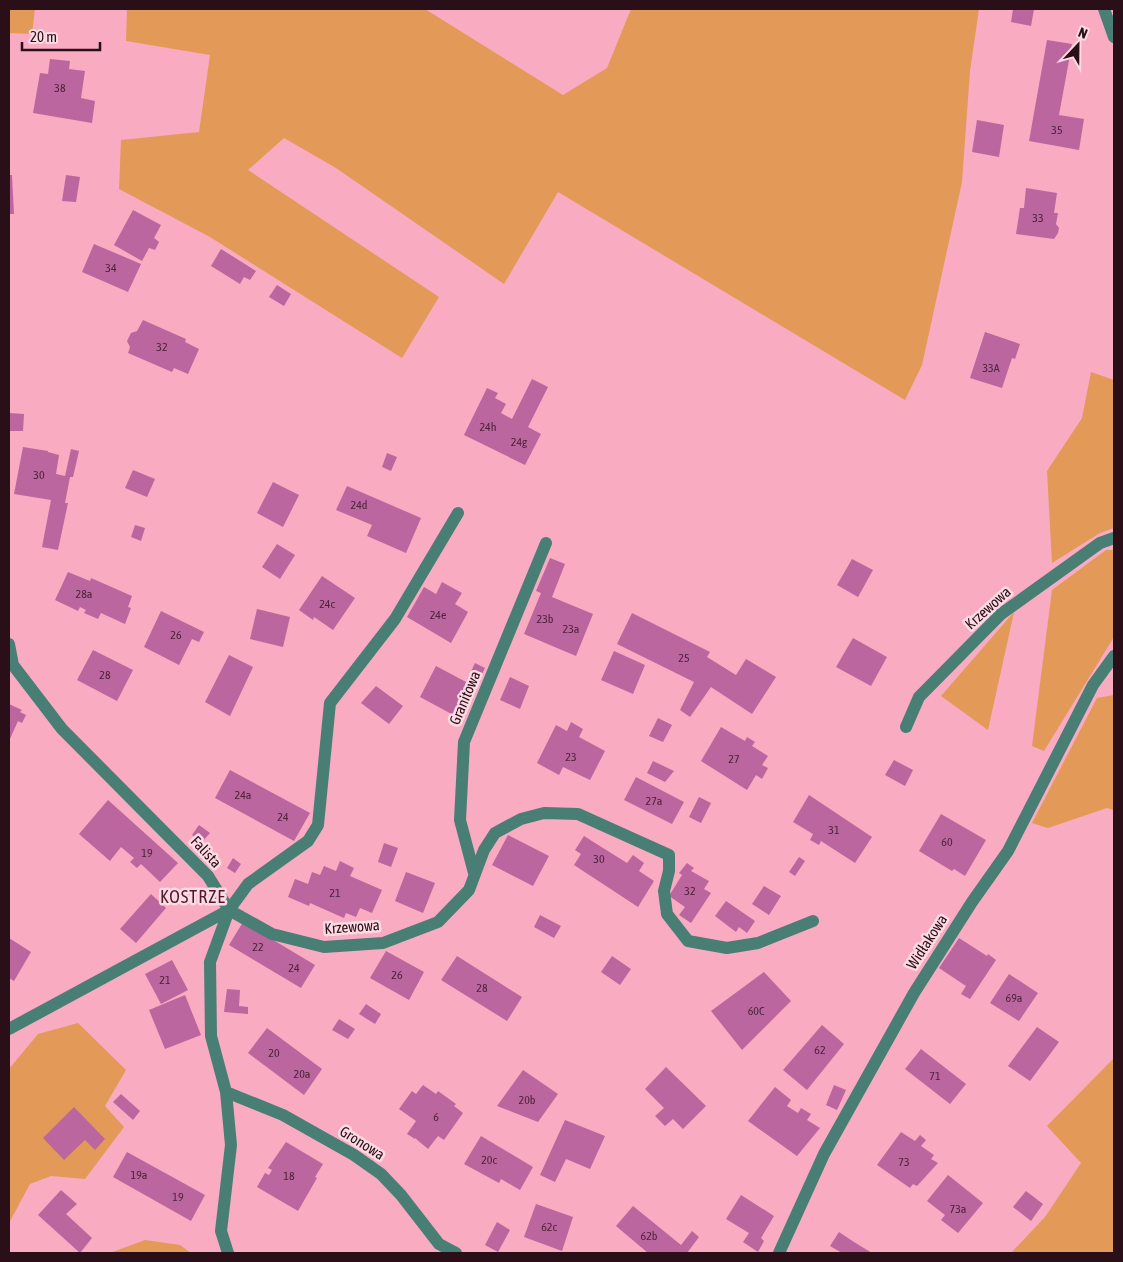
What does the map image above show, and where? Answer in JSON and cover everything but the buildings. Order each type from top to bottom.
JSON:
[{"type":"street","points":[[1104,9],[1114,37]]},
{"type":"street","points":[[228,1253],[220,1231],[231,1145],[226,1092],[211,1036],[210,962],[229,910],[248,884],[308,841],[318,825],[330,703],[394,619],[458,513]]},
{"type":"street","name":"Krzewowa","points":[[906,727],[920,697],[1001,614],[1100,543],[1114,538]]},
{"type":"street","name":"Granitowa","points":[[474,873],[460,820],[464,742],[546,543]]},
{"type":"street","name":"Falista","points":[[9,644],[11,665],[62,729],[208,876],[229,910]]},
{"type":"street","name":"Widłakowa","points":[[779,1253],[824,1154],[899,1018],[972,902],[1008,851],[1093,685],[1114,656]]},
{"type":"street","name":"Krzewowa","points":[[229,910],[272,934],[324,947],[383,943],[438,922],[469,890],[484,850],[495,833],[521,819],[544,814],[578,814],[669,855],[669,871],[664,891],[667,914],[688,941],[727,948],[758,943],[813,920]]},
{"type":"street","points":[[9,1029],[229,910]]},
{"type":"street","name":"Gronowa","points":[[226,1092],[282,1115],[354,1155],[374,1169],[401,1195],[439,1244],[456,1253]]},
{"type":"shaded area","points":[[9,9],[35,9],[32,34],[9,33]]},
{"type":"shaded area","points":[[127,9],[425,9],[563,95],[607,68],[631,9],[979,9],[970,71],[962,182],[922,365],[905,400],[558,192],[504,284],[336,168],[284,138],[248,170],[439,297],[402,358],[210,237],[119,189],[121,140],[199,132],[210,55],[126,41]]},
{"type":"shaded area","points":[[1091,372],[1114,380],[1114,528],[1100,533],[1052,563],[1047,471],[1082,418]]},
{"type":"shaded area","points":[[1106,550],[1114,550],[1114,637],[1044,751],[1032,746],[1052,590]]},
{"type":"shaded area","points":[[1014,612],[988,730],[941,696]]},
{"type":"shaded area","points":[[1114,695],[1114,810],[1107,808],[1048,828],[1032,823],[1097,698]]},
{"type":"shaded area","points":[[78,1023],[126,1070],[105,1106],[124,1127],[85,1179],[51,1176],[30,1184],[9,1223],[9,1069],[38,1034]]},
{"type":"shaded area","points":[[1114,1058],[1114,1253],[1011,1253],[1045,1217],[1081,1163],[1047,1126]]},
{"type":"shaded area","points":[[145,1240],[180,1245],[191,1253],[110,1253]]},
{"type":"district","name":"KOSTRZE","points":[[193,897]]}]
